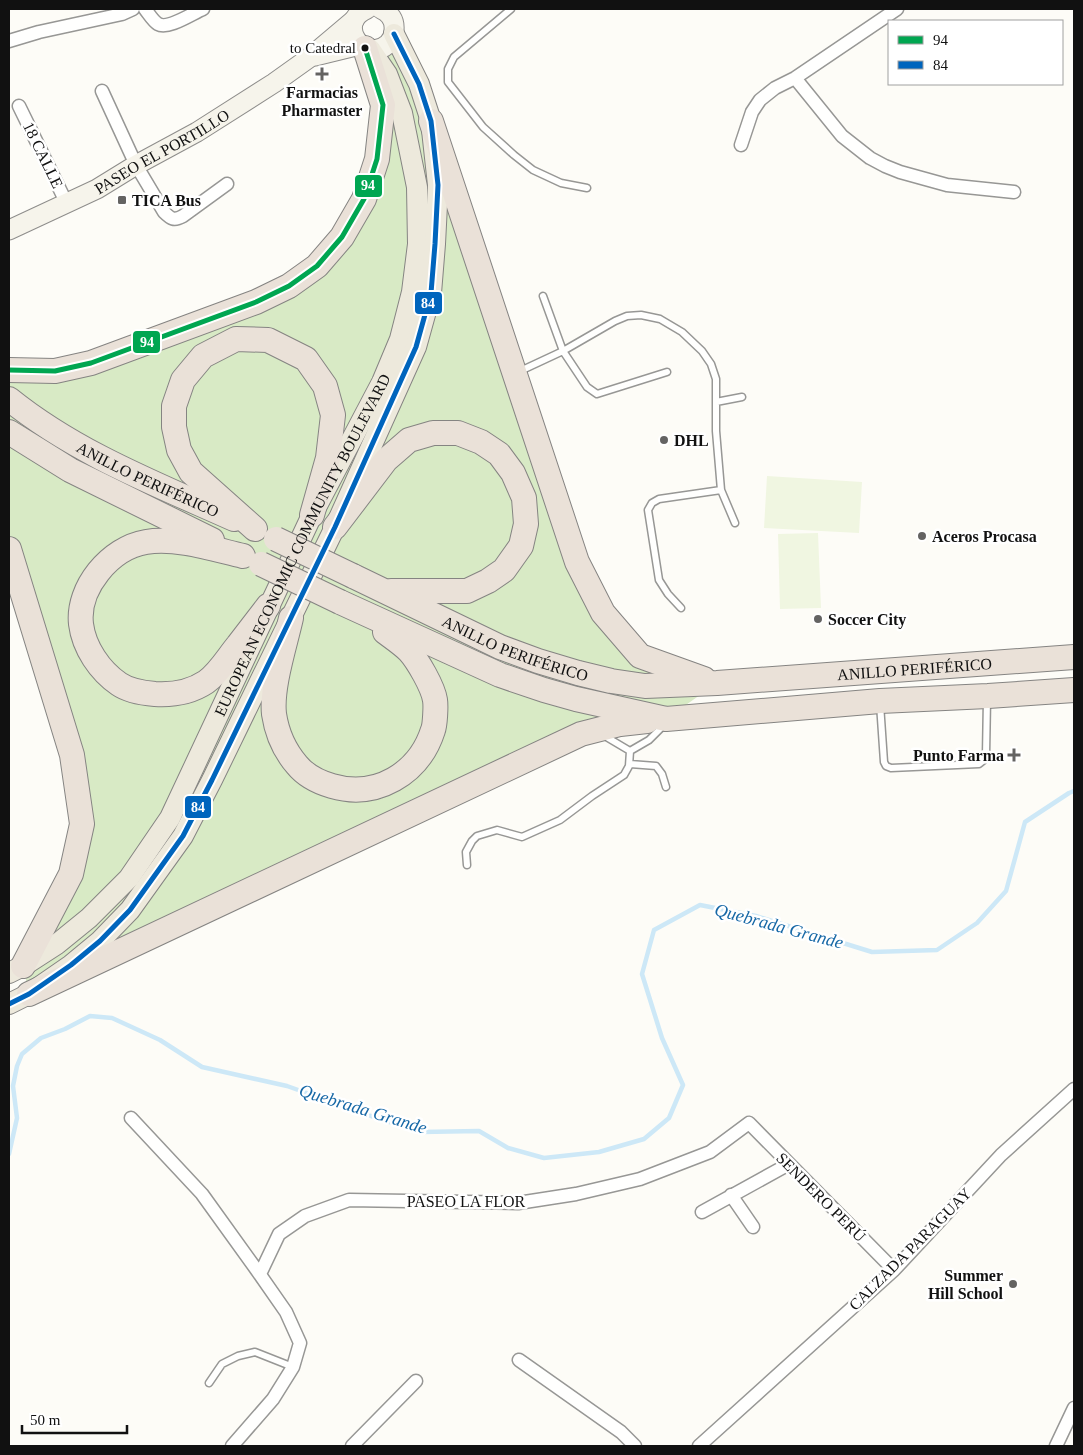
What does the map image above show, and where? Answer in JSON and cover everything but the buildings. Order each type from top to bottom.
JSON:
[{"type":"highway","points":[[9,370],[55,371],[91,363],[256,302],[289,286],[317,266],[342,237],[364,199],[377,159],[383,105],[365,47]]},
{"type":"highway","points":[[430,121],[577,562],[604,613],[640,656],[717,683]]},
{"type":"highway","points":[[255,529],[191,472],[179,450],[174,427],[174,406],[183,380],[203,356],[236,339],[268,340],[306,359],[326,386],[333,415],[328,458],[312,515]]},
{"type":"highway","name":"ANILLO PERIFÉRICO","points":[[9,399],[61,436],[106,462],[255,529],[500,647],[578,673],[645,686],[717,683],[1074,657]]},
{"type":"highway","name":"ANILLO PERIFÉRICO","points":[[9,432],[70,470],[350,607],[500,675],[576,699],[668,719],[880,701],[1074,690]]},
{"type":"highway","points":[[336,527],[386,460],[409,440],[433,433],[458,433],[481,442],[499,454],[513,473],[524,498],[526,524],[521,546],[504,570],[488,581],[467,590],[385,591]]},
{"type":"highway","points":[[252,560],[172,541],[145,542],[124,549],[106,562],[88,589],[83,603],[81,624],[87,646],[100,668],[120,685],[142,693],[166,694],[190,690],[206,682],[222,666],[268,606]]},
{"type":"highway","points":[[9,549],[72,755],[82,824],[71,874],[16,969]]},
{"type":"highway","points":[[291,618],[274,692],[274,713],[278,732],[286,752],[302,771],[320,783],[345,790],[366,790],[390,782],[409,769],[422,752],[434,730],[435,700],[425,673],[409,651],[350,607]]},
{"type":"highway","points":[[19,999],[581,734],[620,724],[668,719]]},
{"type":"main road","points":[[360,14],[353,33],[365,47]]},
{"type":"main road","name":"PASEO EL PORTILLO","points":[[9,230],[96,190],[136,165],[197,132],[274,83],[309,58],[360,14]]},
{"type":"main road","name":"PASEO EL PORTILLO","points":[[309,58],[324,53],[385,46],[389,43],[391,18]]},
{"type":"main road","name":"EUROPEAN ECONOMIC COMMUNITY BOULEVARD","points":[[19,999],[71,966],[100,941],[130,910],[183,836],[336,527],[416,347],[431,292],[438,185],[430,121],[419,84],[391,18]]},
{"type":"main road","name":"EUROPEAN ECONOMIC COMMUNITY BOULEVARD","points":[[16,969],[57,944],[89,918],[129,878],[170,818],[268,606],[312,515],[382,382],[400,339],[412,292],[418,244],[417,187],[402,113],[387,74],[365,47]]},
{"type":"street","points":[[9,41],[39,32],[122,14],[133,9]]},
{"type":"street","points":[[145,9],[159,25],[164,26],[202,9]]},
{"type":"street","points":[[741,145],[752,112],[760,100],[774,88],[795,78],[897,9]]},
{"type":"street","points":[[795,78],[842,136],[870,158],[885,166],[947,185],[1014,192]]},
{"type":"street","points":[[102,91],[136,165],[164,212],[171,219],[176,220],[183,216],[227,184]]},
{"type":"street","name":"18 CALLE","points":[[19,106],[67,204]]},
{"type":"street","name":"CALZADA PARAGUAY","points":[[698,1446],[894,1270],[1002,1155],[1074,1088]]},
{"type":"street","points":[[131,1118],[202,1194],[286,1312],[300,1343],[294,1367],[273,1399],[232,1446]]},
{"type":"street","name":"SENDERO PERÚ","points":[[749,1124],[894,1270]]},
{"type":"street","name":"PASEO LA FLOR","points":[[260,1274],[279,1234],[305,1216],[349,1200],[518,1203],[576,1194],[640,1179],[710,1152],[749,1124]]},
{"type":"street","points":[[702,1212],[788,1164]]},
{"type":"street","points":[[732,1195],[754,1227]]},
{"type":"street","points":[[519,1360],[621,1432],[635,1446]]},
{"type":"street","points":[[358,1445],[416,1381]]},
{"type":"street","points":[[1056,1446],[1074,1408]]},
{"type":"lane","points":[[511,9],[454,57],[448,69],[448,82],[483,128],[514,156],[533,170],[561,183],[587,188]]},
{"type":"lane","points":[[543,296],[563,350],[587,387],[597,394],[667,372]]},
{"type":"lane","points":[[514,374],[627,316],[641,315],[660,319],[682,332],[702,351],[711,364],[716,379],[716,431],[721,490],[735,523]]},
{"type":"lane","points":[[716,402],[742,397]]},
{"type":"lane","points":[[681,608],[668,594],[659,580],[648,510],[652,503],[660,500],[721,490]]},
{"type":"lane","points":[[880,701],[884,762],[886,766],[891,768],[979,764],[986,755],[988,696]]},
{"type":"lane","points":[[630,751],[649,740],[668,719]]},
{"type":"lane","points":[[596,730],[630,751]]},
{"type":"lane","points":[[467,865],[466,852],[477,836],[497,830],[522,837],[560,820],[624,775],[628,771],[630,764],[630,751]]},
{"type":"lane","points":[[630,764],[656,766],[662,774],[666,787]]},
{"type":"lane","points":[[208,1383],[222,1364],[238,1356],[255,1352],[294,1367]]},
{"type":"green space","points":[[394,34],[577,562],[640,656],[717,683],[666,719],[620,724],[29,994],[23,966],[82,824],[9,549],[9,370],[55,371],[317,266],[377,159],[370,49]]},
{"type":"green space","points":[[767,476],[862,482],[859,533],[764,528]]},
{"type":"green space","points":[[818,533],[821,608],[780,609],[778,534]]},
{"type":"waterway","name":"Quebrada Grande","points":[[9,1154],[17,1118],[13,1086],[17,1066],[22,1054],[41,1038],[65,1029],[90,1016],[112,1018],[160,1040],[202,1067],[287,1086],[421,1132],[479,1131],[508,1148],[544,1158],[599,1152],[644,1139],[669,1118],[683,1085],[662,1038],[642,974],[654,930],[700,905],[756,916],[872,952],[937,950],[977,923],[1006,891],[1025,822],[1074,791]]},
{"type":"transit line","name":"84","points":[[9,1004],[29,994],[71,965],[100,941],[130,910],[183,836],[335,527],[416,347],[431,293],[438,185],[431,121],[419,84],[394,34]]},
{"type":"transit line","name":"94","points":[[9,370],[55,371],[91,363],[256,302],[289,286],[317,266],[342,237],[364,199],[377,159],[383,105],[365,48]]},
{"type":"place","name":"to Catedral","points":[[365,48]]},
{"type":"place","name":"Farmacias Pharmaster","points":[[322,74]]},
{"type":"place","name":"TICA Bus","points":[[122,200]]},
{"type":"place","name":"DHL","points":[[664,440]]},
{"type":"place","name":"Aceros Procasa","points":[[922,536]]},
{"type":"place","name":"Soccer City","points":[[818,619]]},
{"type":"place","name":"Punto Farma","points":[[1014,755]]},
{"type":"place","name":"Summer Hill School","points":[[1013,1284]]}]
